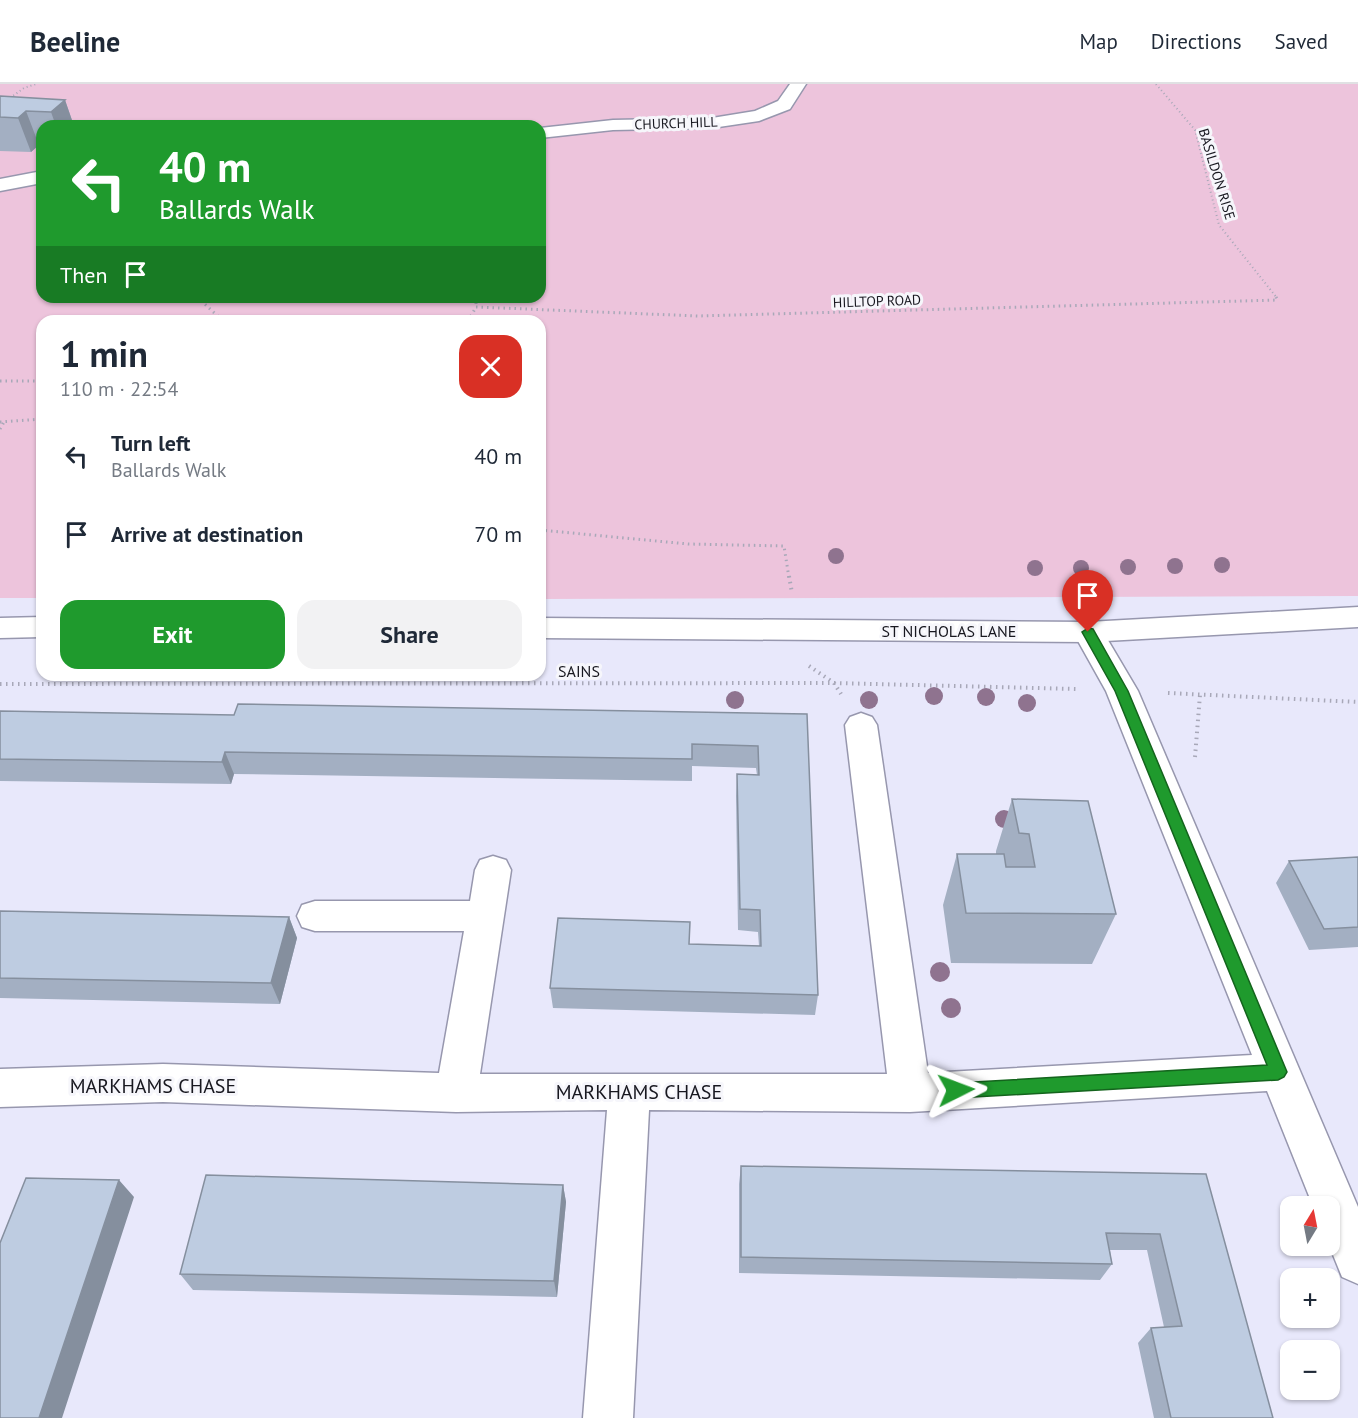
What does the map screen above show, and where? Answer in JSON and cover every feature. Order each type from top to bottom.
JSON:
[{"type":"street","name":"CHURCH HILL","points":[[546,132],[613,125],[712,123],[759,116],[784,105],[798,84]]},
{"type":"street","points":[[0,185],[36,178]]},
{"type":"street","name":"ST NICHOLAS LANE","points":[[546,628],[1088,632],[1358,617]]},
{"type":"street","points":[[0,628],[36,627]]},
{"type":"street","points":[[1088,632],[1122,691],[1358,1261]]},
{"type":"street","points":[[861,725],[910,1093]]},
{"type":"street","points":[[456,1093],[493,870]]},
{"type":"street","points":[[315,916],[485,916]]},
{"type":"street","name":"MARKHAMS CHASE","points":[[0,1088],[163,1083],[456,1093],[629,1091],[910,1093],[1278,1072]]},
{"type":"street","points":[[608,1418],[629,1091]]},
{"type":"path","points":[[8,100],[24,88],[36,84]]},
{"type":"path","name":"BASILDON RISE","points":[[1155,84],[1194,130],[1219,225],[1278,300]]},
{"type":"path","name":"HILLTOP ROAD","points":[[476,307],[698,316],[1278,300]]},
{"type":"path","points":[[203,303],[216,315]]},
{"type":"path","points":[[471,315],[476,303]]},
{"type":"path","points":[[0,381],[36,381]]},
{"type":"path","points":[[0,429],[2,422],[36,419]]},
{"type":"path","points":[[546,531],[688,544],[784,546],[798,630]]},
{"type":"path","name":"SAINS","points":[[0,684],[834,683],[1042,687]]},
{"type":"path","points":[[1122,691],[1358,702]]},
{"type":"shaded area","points":[[0,84],[1358,84],[1358,596],[546,599],[546,315],[36,315],[36,598],[0,598]]},
{"type":"building","points":[[0,96],[65,100],[51,112],[26,111],[18,118],[0,117]]},
{"type":"building","points":[[238,704],[807,714],[818,995],[550,988],[558,918],[690,922],[689,944],[761,946],[760,910],[740,909],[737,774],[759,775],[758,746],[692,744],[692,759],[225,752],[222,762],[0,759],[0,711],[234,715]]},
{"type":"building","points":[[1012,799],[1088,801],[1116,914],[966,913],[957,854],[1004,854],[1006,867],[1035,867],[1029,834],[1019,833]]},
{"type":"building","points":[[1358,857],[1358,927],[1324,929],[1289,861]]},
{"type":"building","points":[[0,911],[289,917],[271,983],[0,978]]},
{"type":"building","points":[[741,1166],[1206,1174],[1273,1418],[1171,1418],[1151,1328],[1182,1326],[1160,1234],[1106,1233],[1112,1264],[741,1257]]},
{"type":"building","points":[[206,1175],[563,1185],[554,1281],[180,1274]]},
{"type":"building","points":[[26,1178],[119,1180],[39,1418],[0,1418],[0,1243]]},
{"type":"route","points":[[956,1090],[1278,1072],[1122,691],[1088,632]]}]
